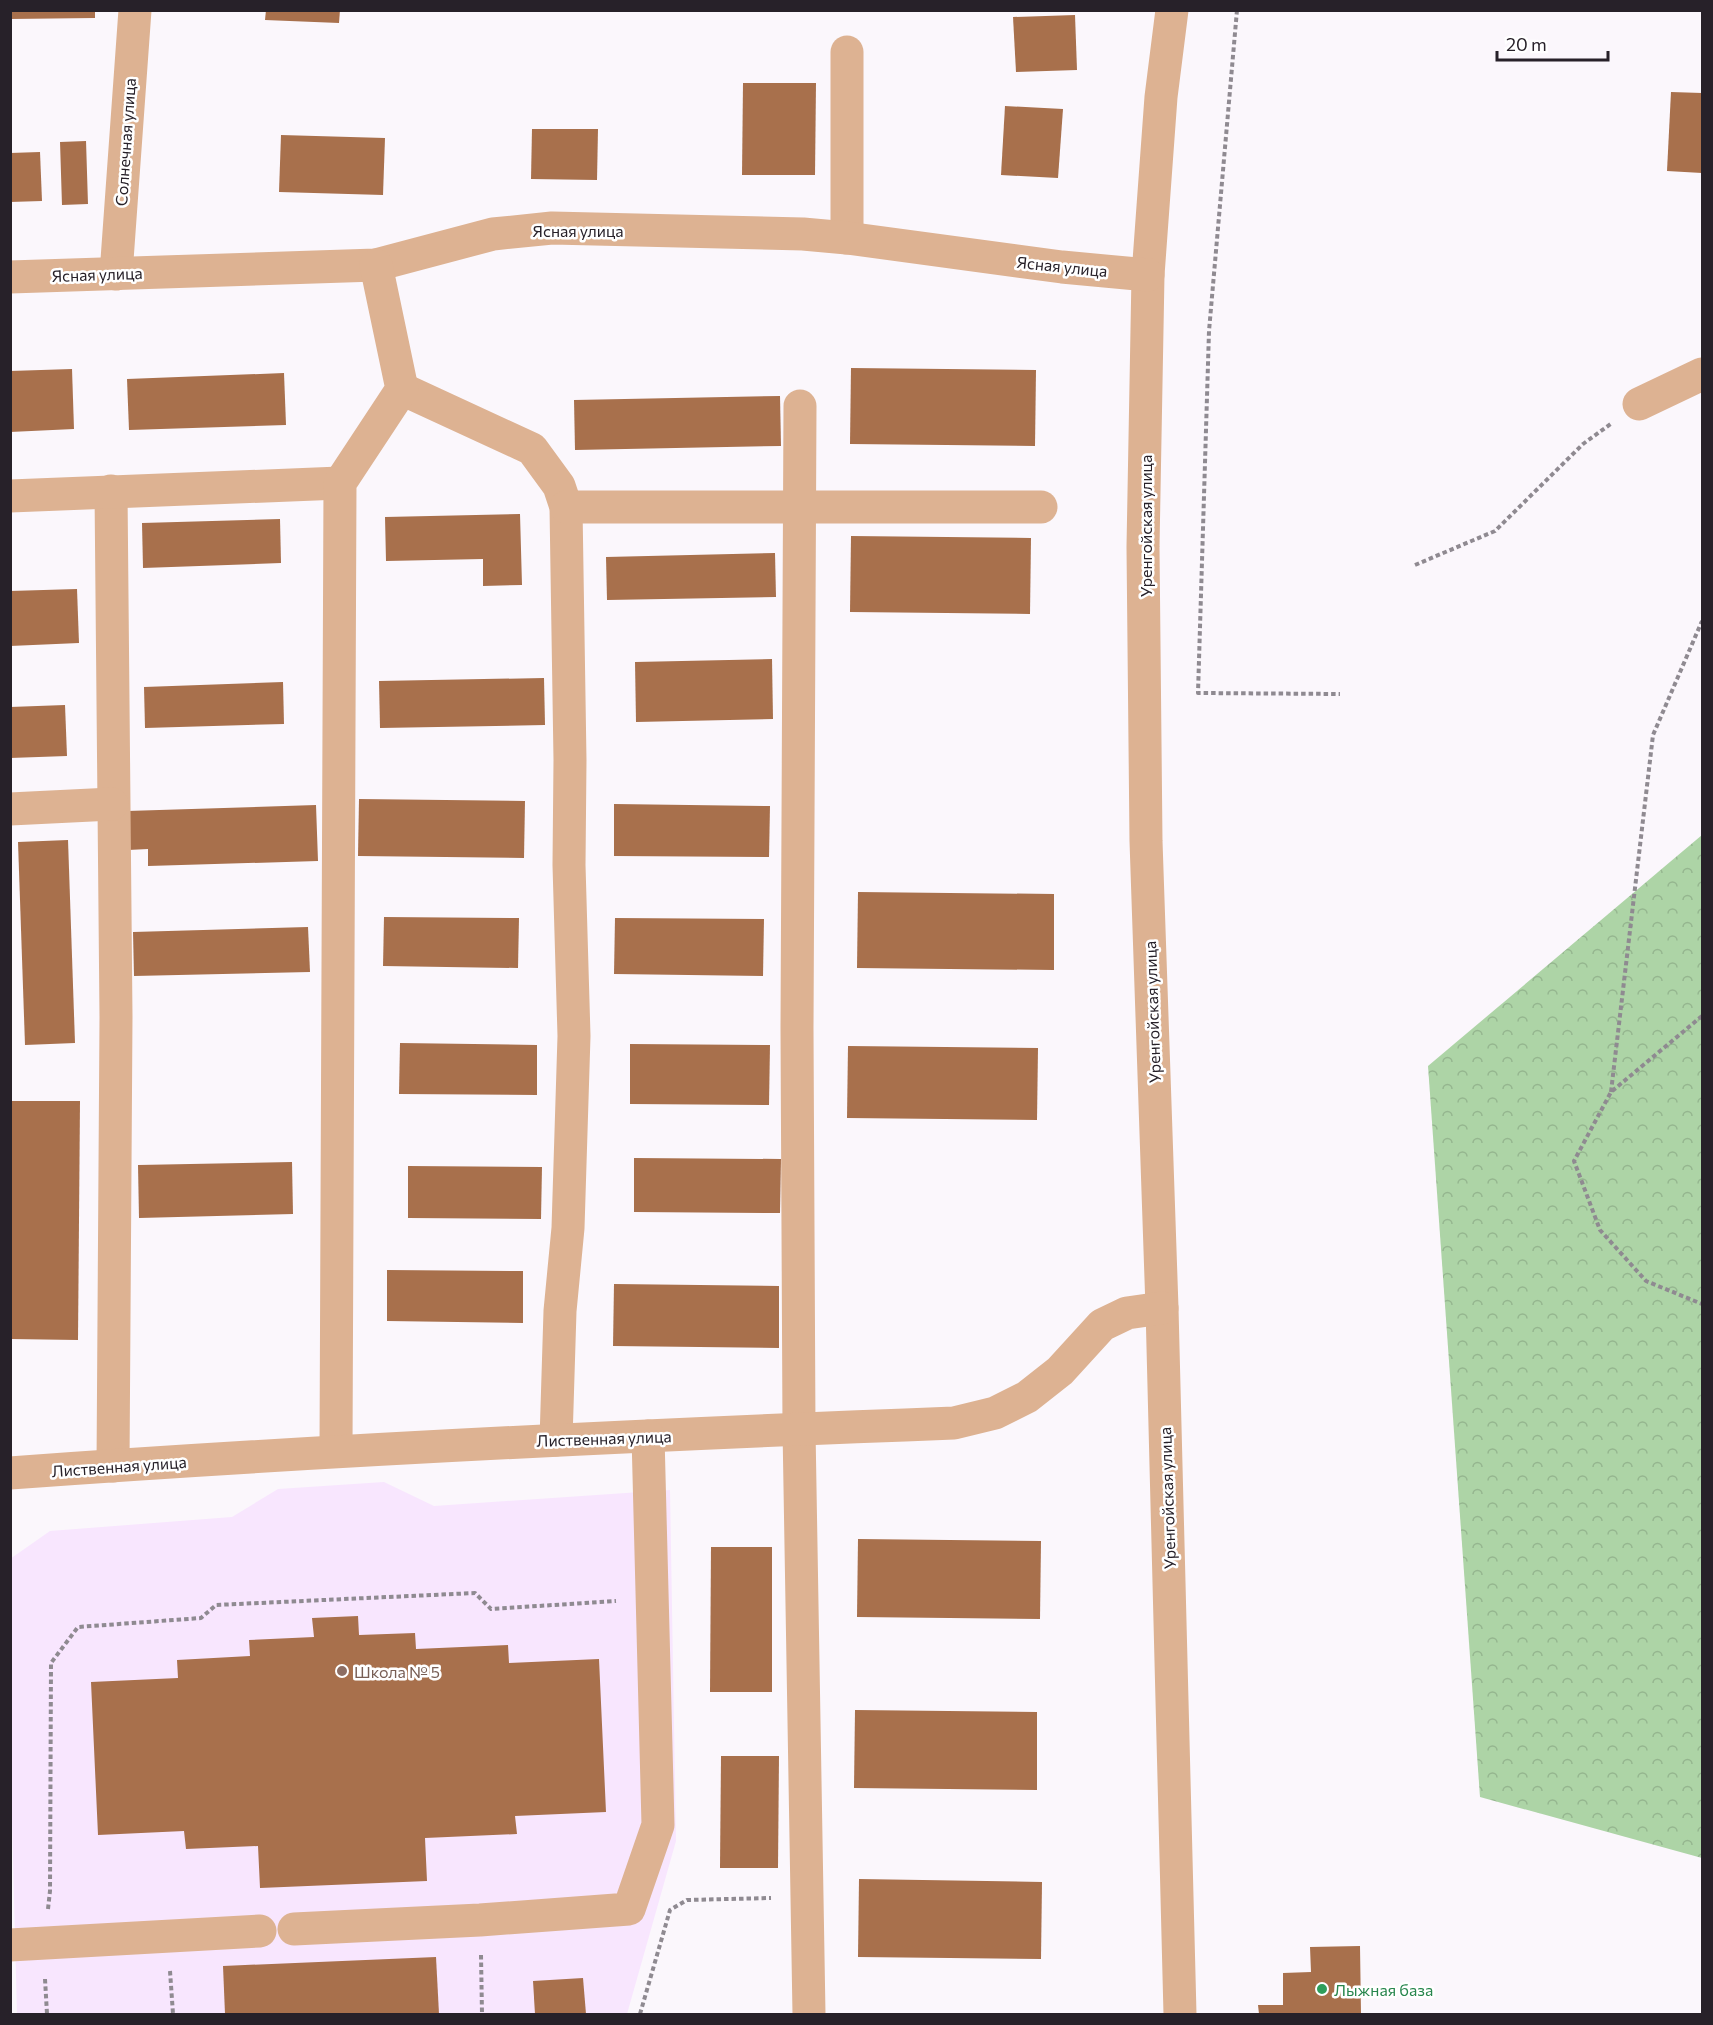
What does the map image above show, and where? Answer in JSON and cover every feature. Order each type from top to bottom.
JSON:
[{"type":"street","name":"Солнечная улица","points":[[116,274],[135,10]]},
{"type":"street","name":"Уренгойская улица","points":[[1172,10],[1161,98],[1148,275],[1143,547],[1146,841],[1162,1308],[1180,2014]]},
{"type":"street","points":[[847,52],[847,238]]},
{"type":"street","name":"Ясная улица","points":[[10,277],[376,265],[493,234],[552,228],[803,234],[1062,267],[1148,275]]},
{"type":"street","points":[[336,1451],[340,483],[402,389],[376,265]]},
{"type":"street","points":[[1639,404],[1702,374]]},
{"type":"street","points":[[402,389],[532,449],[559,486],[566,507],[570,738],[568,866],[574,1036],[568,1228],[560,1311],[556,1440]]},
{"type":"street","points":[[800,406],[797,1028],[799,1429],[809,2014]]},
{"type":"street","points":[[10,496],[340,483]]},
{"type":"street","points":[[111,491],[112,804],[116,1017],[113,1466]]},
{"type":"street","points":[[566,507],[1041,507]]},
{"type":"street","points":[[10,809],[112,804]]},
{"type":"street","name":"Лиственная улица","points":[[10,1473],[336,1451],[954,1424],[995,1413],[1027,1397],[1060,1371],[1102,1325],[1127,1313],[1162,1308]]},
{"type":"street","points":[[294,1929],[480,1920],[629,1909],[658,1825],[648,1436]]},
{"type":"street","points":[[10,1945],[168,1938],[260,1931]]},
{"type":"path","points":[[1237,10],[1209,331],[1197,693],[1340,694]]},
{"type":"path","points":[[1415,565],[1495,531],[1583,444],[1639,404]]},
{"type":"path","points":[[1702,621],[1653,735],[1611,1092],[1574,1161],[1600,1230],[1646,1281],[1702,1304]]},
{"type":"path","points":[[1611,1092],[1702,1016]]},
{"type":"path","points":[[47,2014],[43,1944],[50,1891],[51,1663],[78,1627],[201,1618],[216,1605],[475,1593],[491,1608],[652,1599]]},
{"type":"path","points":[[640,2014],[670,1910],[687,1900],[808,1897]]},
{"type":"path","points":[[480,1920],[482,2014]]},
{"type":"path","points":[[168,1938],[172,2014]]},
{"type":"shaded area","name":"Школа № 5","points":[[384,1482],[434,1506],[670,1490],[676,1841],[627,2014],[17,2014],[11,1782],[10,1559],[50,1531],[232,1517],[278,1489]]},
{"type":"green space","points":[[1702,835],[1702,1858],[1480,1797],[1428,1066]]},
{"type":"building","points":[[10,10],[95,10],[95,18],[10,19]]},
{"type":"building","points":[[266,10],[340,10],[339,23],[265,20]]},
{"type":"building","points":[[1075,15],[1077,70],[1016,72],[1013,17]]},
{"type":"building","points":[[743,83],[816,83],[815,175],[742,175]]},
{"type":"building","points":[[1671,92],[1702,93],[1702,173],[1667,171]]},
{"type":"building","points":[[1005,106],[1063,109],[1058,178],[1001,175]]},
{"type":"building","points":[[532,129],[598,129],[597,180],[531,179]]},
{"type":"building","points":[[281,135],[385,138],[383,195],[279,192]]},
{"type":"building","points":[[86,141],[88,204],[62,205],[60,142]]},
{"type":"building","points":[[40,152],[42,201],[10,202],[10,153]]},
{"type":"building","points":[[851,368],[1036,370],[1035,446],[850,444]]},
{"type":"building","points":[[72,369],[74,429],[10,432],[10,371]]},
{"type":"building","points":[[284,373],[286,425],[129,430],[127,379]]},
{"type":"building","points":[[780,396],[781,446],[575,450],[574,400]]},
{"type":"building","points":[[520,514],[522,585],[483,586],[483,559],[386,561],[385,517]]},
{"type":"building","points":[[280,519],[281,563],[143,568],[142,523]]},
{"type":"building","points":[[851,536],[1031,538],[1030,614],[850,612]]},
{"type":"building","points":[[775,553],[776,597],[607,600],[606,557]]},
{"type":"building","points":[[77,589],[79,643],[10,646],[10,591]]},
{"type":"building","points":[[772,659],[773,719],[636,722],[635,662]]},
{"type":"building","points":[[544,678],[545,725],[380,728],[379,681]]},
{"type":"building","points":[[283,682],[284,724],[145,728],[144,687]]},
{"type":"building","points":[[65,705],[67,756],[10,758],[10,707]]},
{"type":"building","points":[[359,799],[525,801],[524,858],[358,856]]},
{"type":"building","points":[[614,804],[770,806],[769,857],[614,856]]},
{"type":"building","points":[[316,805],[318,861],[148,866],[148,849],[128,850],[127,811]]},
{"type":"building","points":[[68,840],[75,1043],[25,1045],[18,842]]},
{"type":"building","points":[[858,892],[1054,894],[1054,970],[857,968]]},
{"type":"building","points":[[384,917],[519,918],[518,968],[383,966]]},
{"type":"building","points":[[615,918],[764,919],[763,976],[614,974]]},
{"type":"building","points":[[308,927],[310,972],[134,976],[133,932]]},
{"type":"building","points":[[400,1043],[537,1045],[537,1095],[399,1094]]},
{"type":"building","points":[[630,1044],[770,1045],[769,1105],[630,1104]]},
{"type":"building","points":[[848,1046],[1038,1048],[1037,1120],[847,1118]]},
{"type":"building","points":[[10,1101],[80,1101],[78,1340],[10,1339]]},
{"type":"building","points":[[634,1158],[781,1159],[780,1213],[634,1212]]},
{"type":"building","points":[[292,1162],[293,1214],[139,1218],[138,1165]]},
{"type":"building","points":[[408,1166],[542,1167],[541,1219],[408,1218]]},
{"type":"building","points":[[387,1270],[523,1271],[523,1323],[387,1321]]},
{"type":"building","points":[[614,1284],[779,1286],[779,1348],[613,1346]]},
{"type":"building","points":[[858,1539],[1041,1541],[1040,1619],[857,1617]]},
{"type":"building","points":[[711,1547],[772,1547],[772,1692],[710,1692]]},
{"type":"building","points":[[358,1616],[359,1635],[415,1633],[416,1649],[508,1645],[509,1663],[599,1659],[606,1812],[515,1816],[517,1834],[425,1838],[427,1881],[260,1888],[258,1846],[186,1849],[184,1831],[98,1835],[91,1682],[178,1678],[177,1660],[250,1656],[249,1640],[314,1637],[312,1618]]},
{"type":"building","points":[[855,1710],[1037,1712],[1037,1790],[854,1788]]},
{"type":"building","points":[[721,1756],[779,1756],[778,1868],[720,1868]]},
{"type":"building","points":[[859,1879],[1042,1882],[1041,1959],[858,1957]]},
{"type":"building","name":"Лыжная база","points":[[1360,1946],[1361,2014],[1259,2014],[1258,2005],[1283,2005],[1283,1973],[1311,1972],[1310,1947]]},
{"type":"building","points":[[436,1957],[439,2014],[225,2014],[223,1966]]},
{"type":"building","points":[[583,1978],[586,2014],[535,2014],[533,1981]]},
{"type":"place","name":"Школа № 5","points":[[342,1671]]},
{"type":"place","name":"Лыжная база","points":[[1322,1989]]}]
